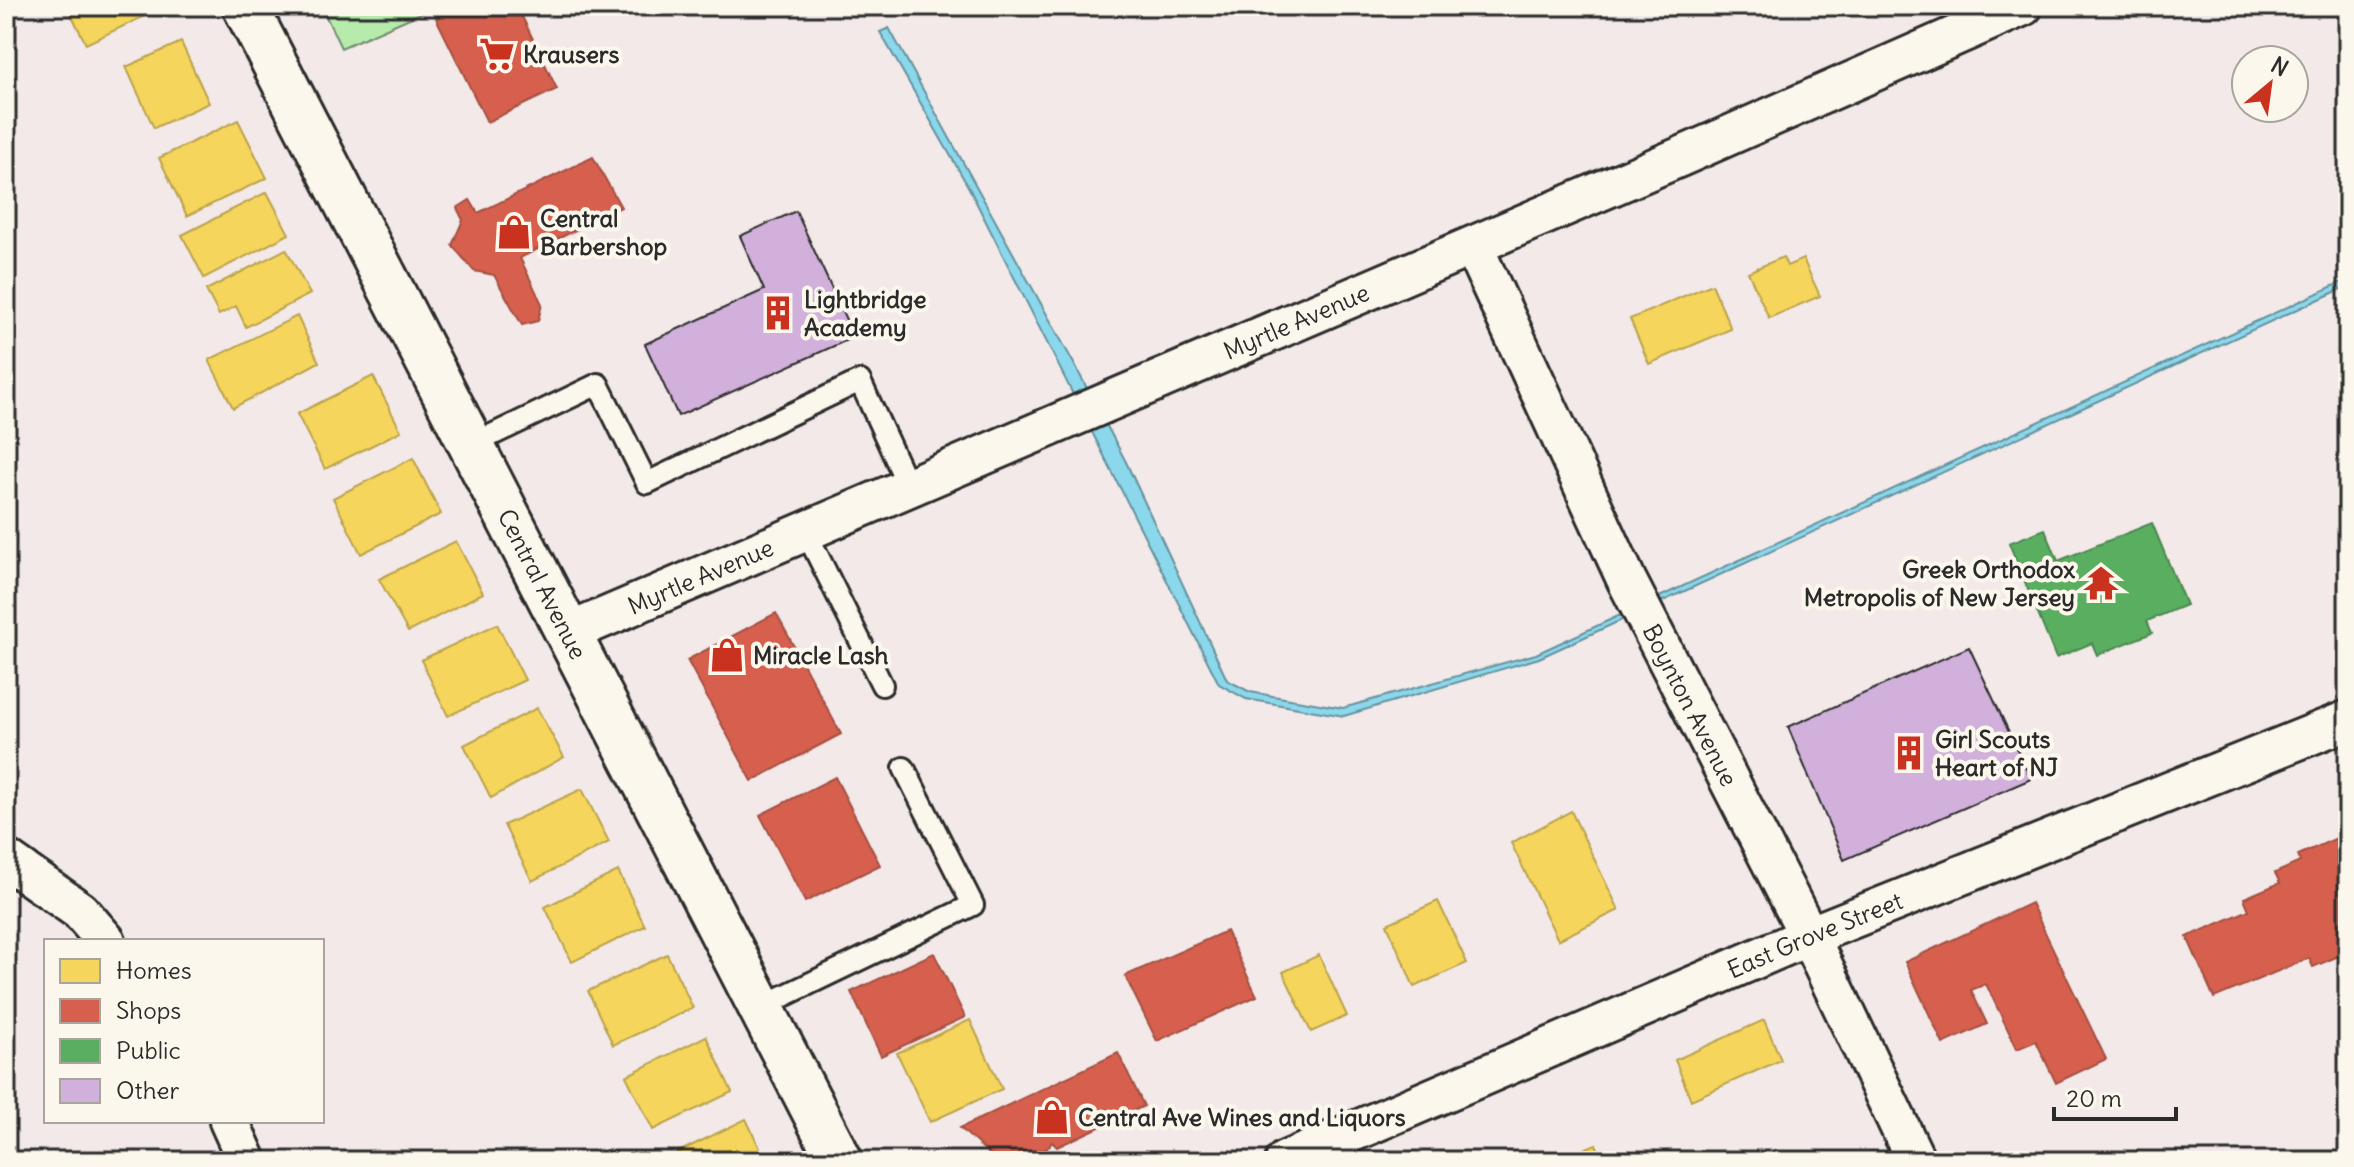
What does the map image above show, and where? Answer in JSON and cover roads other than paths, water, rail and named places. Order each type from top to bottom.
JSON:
[{"type":"main road","name":"Central Avenue","points":[[245,6],[840,1161]]},
{"type":"street","name":"Myrtle Avenue","points":[[568,633],[1473,246],[2023,6]]},
{"type":"street","name":"Boynton Avenue","points":[[1473,246],[1627,581],[1809,936],[1916,1161]]},
{"type":"street","name":"East Grove Street","points":[[1285,1161],[1809,936],[2348,720]]},
{"type":"street","points":[[6,859],[80,911],[104,939]]},
{"type":"street","points":[[230,1123],[247,1161]]},
{"type":"lane","points":[[471,445],[598,384],[647,483],[860,381],[909,488]]},
{"type":"lane","points":[[806,532],[882,685]]},
{"type":"lane","points":[[761,1007],[973,905],[904,768]]},
{"type":"water","points":[[889,28],[1126,462],[1227,680],[1250,692],[1343,708],[1536,654],[2348,279],[2348,286],[1539,658],[1344,716],[1246,699],[1219,684],[969,188],[880,32]]},
{"type":"place","name":"Krausers","points":[[497,54]]},
{"type":"place","name":"Central Barbershop","points":[[514,232]]},
{"type":"place","name":"Lightbridge Academy","points":[[778,313]]},
{"type":"place","name":"Greek Orthodox Metropolis of New Jersey","points":[[2101,583]]},
{"type":"place","name":"Miracle Lash","points":[[727,655]]},
{"type":"place","name":"Girl Scouts Heart of NJ","points":[[1909,753]]},
{"type":"place","name":"Central Ave Wines and Liquors","points":[[1052,1117]]}]
